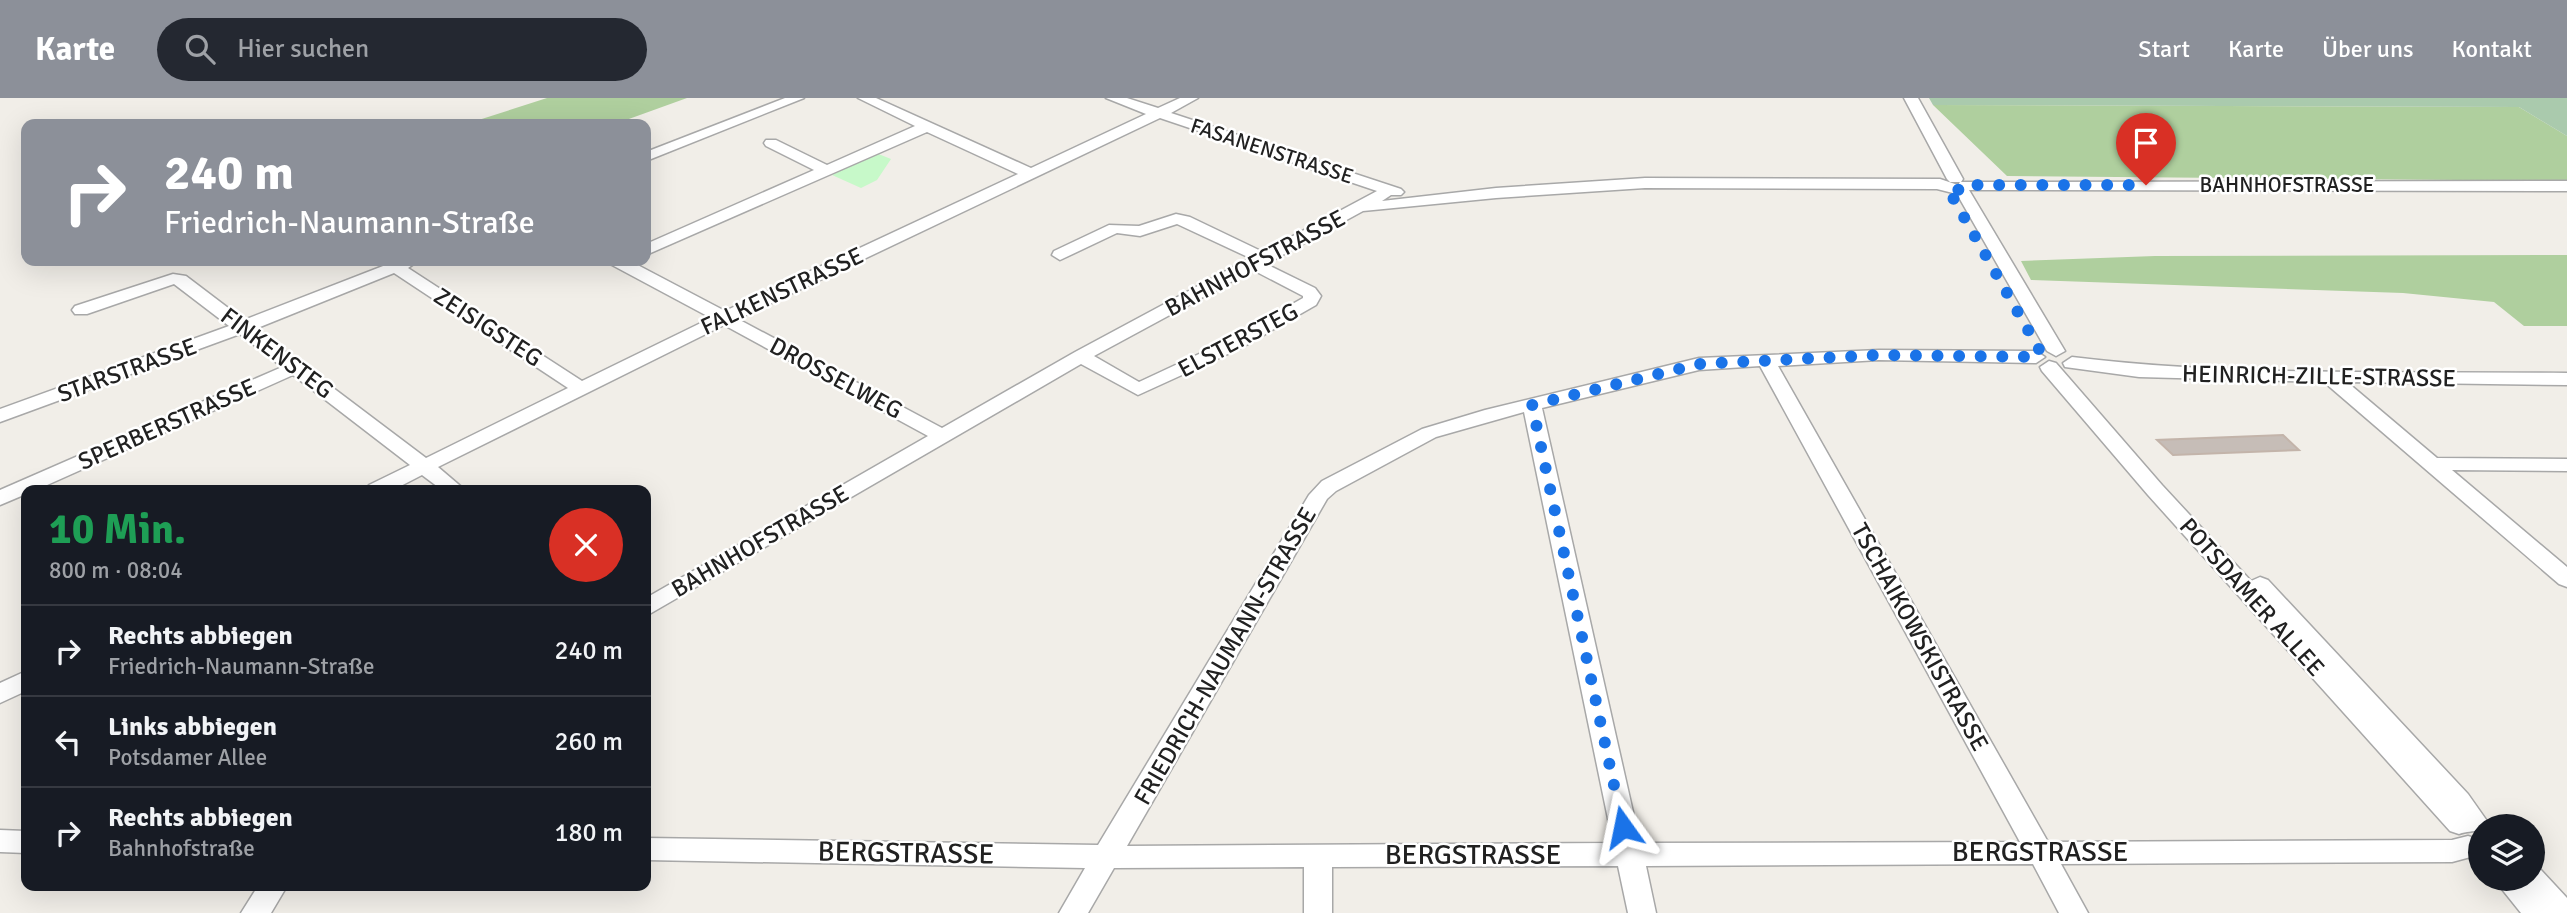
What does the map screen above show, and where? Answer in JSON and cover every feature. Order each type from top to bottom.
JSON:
[{"type":"street","points":[[651,155],[797,98]]},
{"type":"street","points":[[865,98],[1029,173]]},
{"type":"street","name":"FASANENSTRASSE","points":[[1113,98],[1421,201]]},
{"type":"street","name":"FALKENSTRASSE","points":[[385,485],[725,318],[1191,98]]},
{"type":"street","name":"POTSDAMER ALLEE","points":[[1898,98],[1952,184],[2053,359],[2469,814]]},
{"type":"street","name":"POTSDAMER ALLEE","points":[[1910,98],[1952,184]]},
{"type":"street","points":[[651,248],[928,127]]},
{"type":"street","points":[[771,143],[827,171]]},
{"type":"street","name":"BAHNHOFSTRASSE","points":[[651,605],[1081,356],[1357,208],[1496,193],[1660,183],[2567,186]]},
{"type":"street","name":"FASANENSTRASSE","points":[[1357,208],[1390,190]]},
{"type":"street","points":[[1060,256],[1115,229],[1140,232],[1176,219],[1184,220],[1260,262]]},
{"type":"street","name":"ELSTERSTEG","points":[[1081,356],[1138,389],[1235,344],[1310,301],[1312,296],[1309,292],[1260,262]]},
{"type":"street","name":"STARSTRASSE","points":[[0,416],[243,327],[398,266]]},
{"type":"street","name":"ZEISIGSTEG","points":[[406,266],[580,388]]},
{"type":"street","name":"DROSSELWEG","points":[[629,266],[942,436]]},
{"type":"street","name":"FINKENSTEG","points":[[81,310],[173,279],[180,280],[448,485]]},
{"type":"street","name":"FRIEDRICH-NAUMANN-STRASSE","points":[[1073,913],[1319,495],[1329,486],[1429,433],[1699,364],[1879,355],[2053,359]]},
{"type":"street","name":"HEINRICH-ZILLE-STRASSE","points":[[2053,359],[2139,371],[2330,377],[2567,379]]},
{"type":"street","name":"TSCHAIKOWSKISTRASSE","points":[[1766,360],[2074,913]]},
{"type":"street","name":"SPERBERSTRASSE","points":[[29,485],[296,367]]},
{"type":"street","points":[[2330,377],[2562,571]]},
{"type":"street","points":[[1532,405],[1642,913]]},
{"type":"street","points":[[2434,464],[2567,465]]},
{"type":"street","name":"SPERBERSTRASSE","points":[[0,498],[21,489]]},
{"type":"street","points":[[0,694],[21,683]]},
{"type":"street","name":"BERGSTRASSE","points":[[651,849],[1108,857],[2452,851],[2468,839]]},
{"type":"street","points":[[0,841],[21,842]]},
{"type":"street","points":[[1318,856],[1318,913]]},
{"type":"street","points":[[255,913],[270,891]]},
{"type":"street","points":[[2519,891],[2538,913]]},
{"type":"street","points":[[2543,891],[2563,913]]},
{"type":"green space","points":[[547,98],[687,98],[629,119],[482,119]]},
{"type":"green space","points":[[1929,98],[2567,98],[2567,136],[2519,107],[1933,105]]},
{"type":"green space","points":[[1933,105],[2519,107],[2567,136],[2567,181],[2007,176]]},
{"type":"green space","points":[[876,153],[891,159],[877,180],[861,188],[832,175]]},
{"type":"green space","points":[[2567,255],[2567,326],[2524,326],[2494,302],[2403,293],[2031,280],[2021,261],[2155,256]]},
{"type":"building","points":[[2283,435],[2299,450],[2173,455],[2157,440]]},
{"type":"route","points":[[1623,827],[1532,405],[1699,364],[1879,355],[2036,357],[2040,351],[1948,189],[1962,190],[1966,185],[2146,185]]}]
